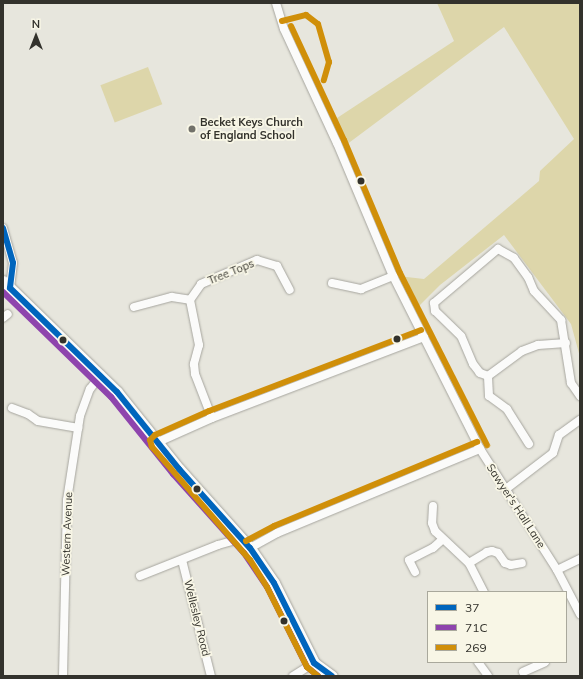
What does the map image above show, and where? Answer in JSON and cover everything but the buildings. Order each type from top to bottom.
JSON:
[{"type":"main road","points":[[6,285],[101,375],[242,538],[274,583],[314,662],[332,676]]},
{"type":"street","name":"Sawyer's Hall Lane","points":[[276,3],[284,29],[337,143],[393,276],[480,449],[557,570],[580,614]]},
{"type":"street","points":[[3,228],[13,263],[6,285]]},
{"type":"street","points":[[488,376],[480,373],[473,364],[461,336],[435,311],[434,303],[498,249],[514,258],[528,277],[534,291],[561,320],[566,343],[571,382],[580,396]]},
{"type":"street","name":"Tree Tops","points":[[190,300],[201,284],[257,260],[277,266],[290,290]]},
{"type":"street","points":[[332,283],[361,289],[393,276]]},
{"type":"street","points":[[134,307],[172,297],[190,300],[199,345],[194,364],[196,374],[212,418]]},
{"type":"street","points":[[158,442],[212,418],[424,337]]},
{"type":"street","points":[[488,376],[522,351],[538,345],[566,343]]},
{"type":"street","name":"Western Avenue","points":[[63,676],[66,626],[66,510],[78,428],[88,394],[101,375]]},
{"type":"street","points":[[488,376],[489,396],[507,408],[529,444]]},
{"type":"street","points":[[12,408],[28,414],[38,421],[78,428]]},
{"type":"street","points":[[506,490],[553,453],[559,435],[580,420]]},
{"type":"street","points":[[250,548],[277,533],[480,449]]},
{"type":"street","points":[[433,506],[432,523],[435,531],[469,562],[484,591]]},
{"type":"street","points":[[140,576],[218,545],[242,538]]},
{"type":"street","points":[[415,572],[409,560],[433,548],[443,539]]},
{"type":"street","points":[[469,562],[487,552],[492,551],[498,553],[505,563],[511,566],[522,563]]},
{"type":"street","points":[[557,570],[580,559]]},
{"type":"street","name":"Wellesley Road","points":[[182,560],[211,676]]},
{"type":"street","points":[[567,606],[574,602]]},
{"type":"street","points":[[293,676],[314,662]]},
{"type":"street","points":[[479,663],[488,676]]},
{"type":"street","points":[[523,672],[542,663]]},
{"type":"shaded area","points":[[437,3],[580,3],[580,357],[571,324],[504,235],[440,285],[417,308],[398,276],[424,279],[539,181],[540,171],[574,139],[504,27],[346,145],[334,120],[454,41]]},
{"type":"shaded area","points":[[148,67],[162,104],[115,123],[100,85]]},
{"type":"transit line","name":"269","points":[[282,21],[306,15],[318,24],[329,62],[324,80]]},
{"type":"transit line","name":"269","points":[[291,26],[344,140],[400,273],[487,445]]},
{"type":"transit line","name":"37","points":[[3,228],[13,263],[10,288]]},
{"type":"transit line","name":"37","points":[[10,288],[117,392],[179,469],[250,548],[274,583],[314,663],[332,676]]},
{"type":"transit line","name":"71C","points":[[3,292],[111,397],[173,474],[244,553],[267,587],[307,667],[318,676]]},
{"type":"transit line","name":"269","points":[[318,676],[307,667],[267,587],[250,560],[152,447],[150,440],[155,435],[209,411],[421,330]]},
{"type":"transit line","name":"269","points":[[246,541],[274,526],[477,442]]},
{"type":"place","name":"Becket Keys Church of England School","points":[[192,129]]}]
